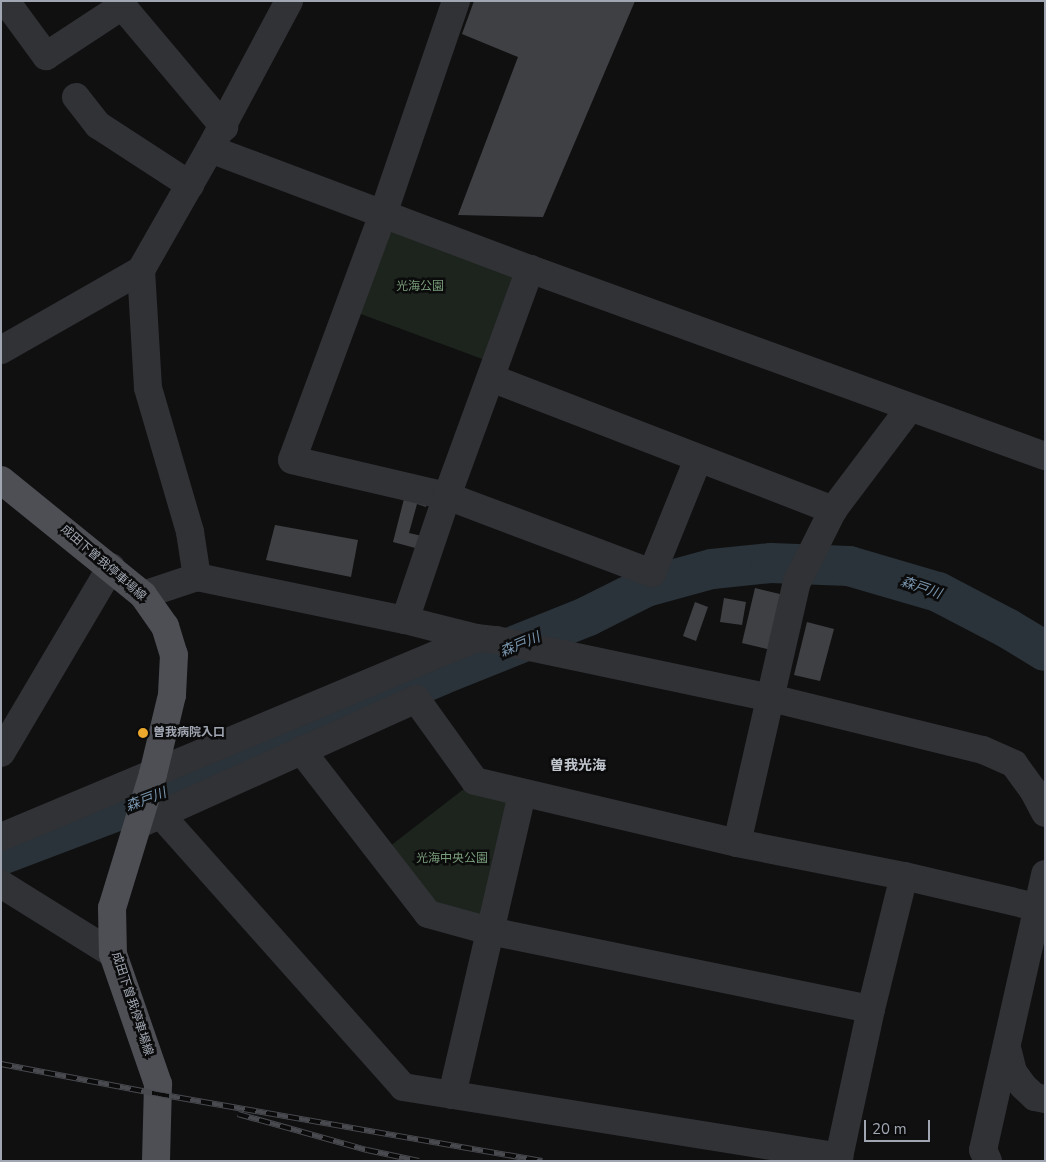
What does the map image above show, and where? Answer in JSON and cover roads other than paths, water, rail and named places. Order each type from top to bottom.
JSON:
[{"type":"main road","name":"成田下曽我停車場線","points":[[1,480],[111,567],[143,595],[165,626],[174,654],[172,695],[153,774],[149,820],[112,908],[114,954],[158,1084],[156,1161]]},
{"type":"street","points":[[3,1],[13,11],[46,56],[120,4],[217,138],[383,214],[1045,456]]},
{"type":"street","points":[[1,350],[141,270],[217,138],[289,1]]},
{"type":"street","points":[[456,1],[383,214],[292,460],[447,496],[652,572],[698,459]]},
{"type":"street","points":[[76,97],[98,125],[190,184]]},
{"type":"street","points":[[405,620],[447,496],[530,269]]},
{"type":"street","points":[[141,270],[148,388],[190,532],[197,577]]},
{"type":"street","points":[[491,378],[833,510]]},
{"type":"street","points":[[737,843],[800,576],[833,510],[910,408]]},
{"type":"street","points":[[1,753],[111,567]]},
{"type":"street","points":[[143,595],[197,577],[772,698],[983,750],[1014,764],[1034,790],[1045,814]]},
{"type":"street","points":[[1,837],[486,639]]},
{"type":"street","points":[[904,876],[871,1009],[839,1157],[403,1087],[149,820],[416,699],[475,781],[522,794],[737,843],[904,876],[1042,908]]},
{"type":"street","points":[[301,750],[428,914],[490,931],[871,1009]]},
{"type":"street","points":[[452,1095],[522,794]]},
{"type":"street","points":[[988,1161],[983,1150],[1042,908],[1045,874]]},
{"type":"street","points":[[8,894],[114,954]]},
{"type":"street","points":[[1007,1048],[1013,1072],[1023,1086],[1035,1097],[1045,1100]]},
{"type":"waterway","name":"森戸川","points":[[1,855],[177,788],[439,676],[588,616],[646,587],[712,569],[771,563],[849,566],[938,592],[1007,628],[1045,651]]},
{"type":"railway","points":[[1,1064],[158,1094],[542,1161]]},
{"type":"railway","points":[[238,1114],[367,1150],[419,1161]]},
{"type":"place","name":"曽我病院入口","points":[[143,733]]},
{"type":"district","name":"曽我光海","points":[[578,766]]},
{"type":"park label","name":"光海公園","points":[[420,287]]},
{"type":"park label","name":"光海中央公園","points":[[452,859]]}]
